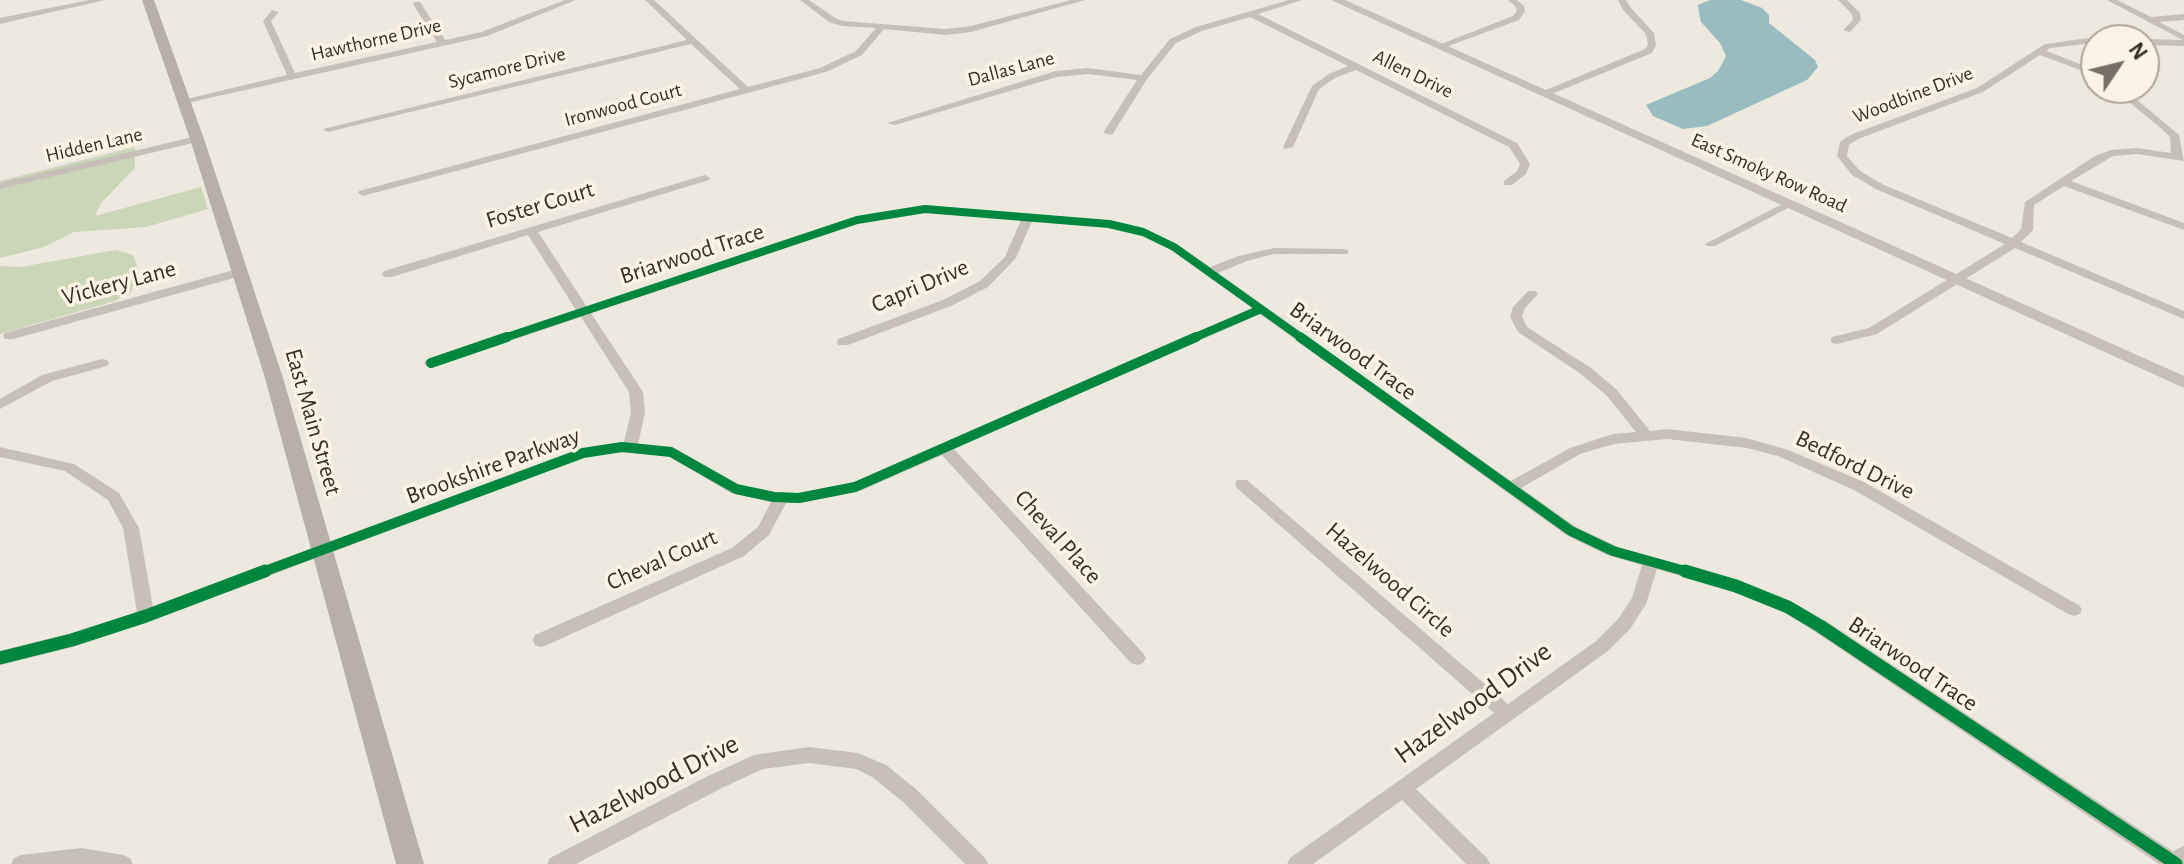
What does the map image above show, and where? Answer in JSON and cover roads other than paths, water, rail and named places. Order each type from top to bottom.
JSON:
[{"type":"main road","name":"East Main Street","points":[[148,0],[241,272],[323,550],[410,864]]},
{"type":"street","points":[[0,21],[101,0]]},
{"type":"street","name":"Hawthorne Drive","points":[[183,101],[506,28],[572,0]]},
{"type":"street","points":[[649,0],[746,90]]},
{"type":"street","points":[[804,0],[832,20],[880,29],[946,32],[971,29],[1081,0]]},
{"type":"street","points":[[1108,133],[1143,78],[1173,41],[1199,29],[1298,0]]},
{"type":"street","name":"East Smoky Row Road","points":[[1336,0],[2184,383]]},
{"type":"street","points":[[1440,46],[1516,18],[1521,11],[1520,6],[1512,0]]},
{"type":"street","points":[[1544,94],[1649,51],[1652,45],[1650,33],[1622,0]]},
{"type":"street","points":[[1842,0],[1856,13],[1857,20],[1847,30]]},
{"type":"street","points":[[2111,0],[2184,40]]},
{"type":"street","points":[[417,4],[443,44]]},
{"type":"street","points":[[275,12],[267,21],[292,77]]},
{"type":"street","name":"Allen Drive","points":[[1251,14],[1513,145],[1525,164],[1522,172],[1508,183]]},
{"type":"street","points":[[2149,20],[2184,17]]},
{"type":"street","name":"Ironwood Court","points":[[363,193],[845,62],[859,53],[880,29]]},
{"type":"street","points":[[2160,41],[2184,40]]},
{"type":"street","name":"Sycamore Drive","points":[[328,129],[693,41]]},
{"type":"street","name":"Woodbine Drive","points":[[2013,244],[1867,180],[1845,161],[1842,149],[1848,140],[1866,132],[1980,90],[2038,51],[2057,43],[2080,41]]},
{"type":"street","points":[[2038,51],[2080,67]]},
{"type":"street","points":[[1288,147],[1315,88],[1332,76],[1357,66]]},
{"type":"street","name":"Dallas Lane","points":[[892,123],[1056,74],[1088,71],[1143,78]]},
{"type":"street","points":[[1837,340],[1873,331],[2013,244],[2027,230],[2029,204],[2111,153],[2137,151],[2180,157],[2175,137],[2137,104]]},
{"type":"street","name":"Hidden Lane","points":[[0,186],[197,139]]},
{"type":"street","name":"Foster Court","points":[[388,274],[705,178]]},
{"type":"street","points":[[2062,181],[2184,227]]},
{"type":"street","points":[[1711,244],[1788,204]]},
{"type":"street","name":"Briarwood Trace","points":[[431,363],[876,216],[925,209],[1109,224],[1143,232],[1174,247],[1581,537],[1651,562],[1766,596],[1820,626],[2178,864]]},
{"type":"street","name":"Capri Drive","points":[[843,342],[947,303],[984,284],[1005,266],[1028,217]]},
{"type":"street","points":[[531,231],[636,392],[638,413],[630,447]]},
{"type":"street","points":[[2013,244],[2184,315]]},
{"type":"street","points":[[1209,272],[1243,258],[1274,251],[1344,252]]},
{"type":"street","name":"Vickery Lane","points":[[9,336],[241,272]]},
{"type":"street","points":[[1532,294],[1519,307],[1516,317],[1522,329],[1586,371],[1612,393],[1646,435]]},
{"type":"street","name":"Brookshire Parkway","points":[[0,658],[72,640],[146,616],[562,459],[604,449],[630,447],[671,452],[736,489],[781,497],[831,494],[945,449],[1261,309]]},
{"type":"street","points":[[0,405],[47,378],[102,363]]},
{"type":"street","name":"Bedford Drive","points":[[1510,488],[1575,451],[1613,439],[1646,435],[1696,435],[1747,443],[1818,466],[1859,486],[2074,610]]},
{"type":"street","name":"Cheval Place","points":[[945,449],[1137,658]]},
{"type":"street","points":[[0,452],[69,467],[114,497],[131,528],[146,616]]},
{"type":"street","name":"Hazelwood Circle","points":[[1242,484],[1506,713]]},
{"type":"street","name":"Cheval Court","points":[[541,640],[738,552],[764,531],[781,497]]},
{"type":"street","name":"Hazelwood Drive","points":[[1297,864],[1602,646],[1624,624],[1640,600],[1651,562]]},
{"type":"street","name":"Hazelwood Drive","points":[[557,864],[761,761],[809,755],[858,761],[879,771],[909,795],[978,864]]},
{"type":"street","points":[[1403,789],[1480,864]]},
{"type":"street","points":[[21,864],[81,857],[123,864]]},
{"type":"street","points":[[2178,864],[2184,858]]},
{"type":"water","points":[[1710,0],[1741,0],[1762,8],[1769,15],[1769,23],[1815,60],[1818,67],[1807,80],[1707,126],[1683,129],[1653,116],[1646,105],[1710,78],[1718,71],[1726,56],[1720,43],[1701,22],[1698,5]]}]
